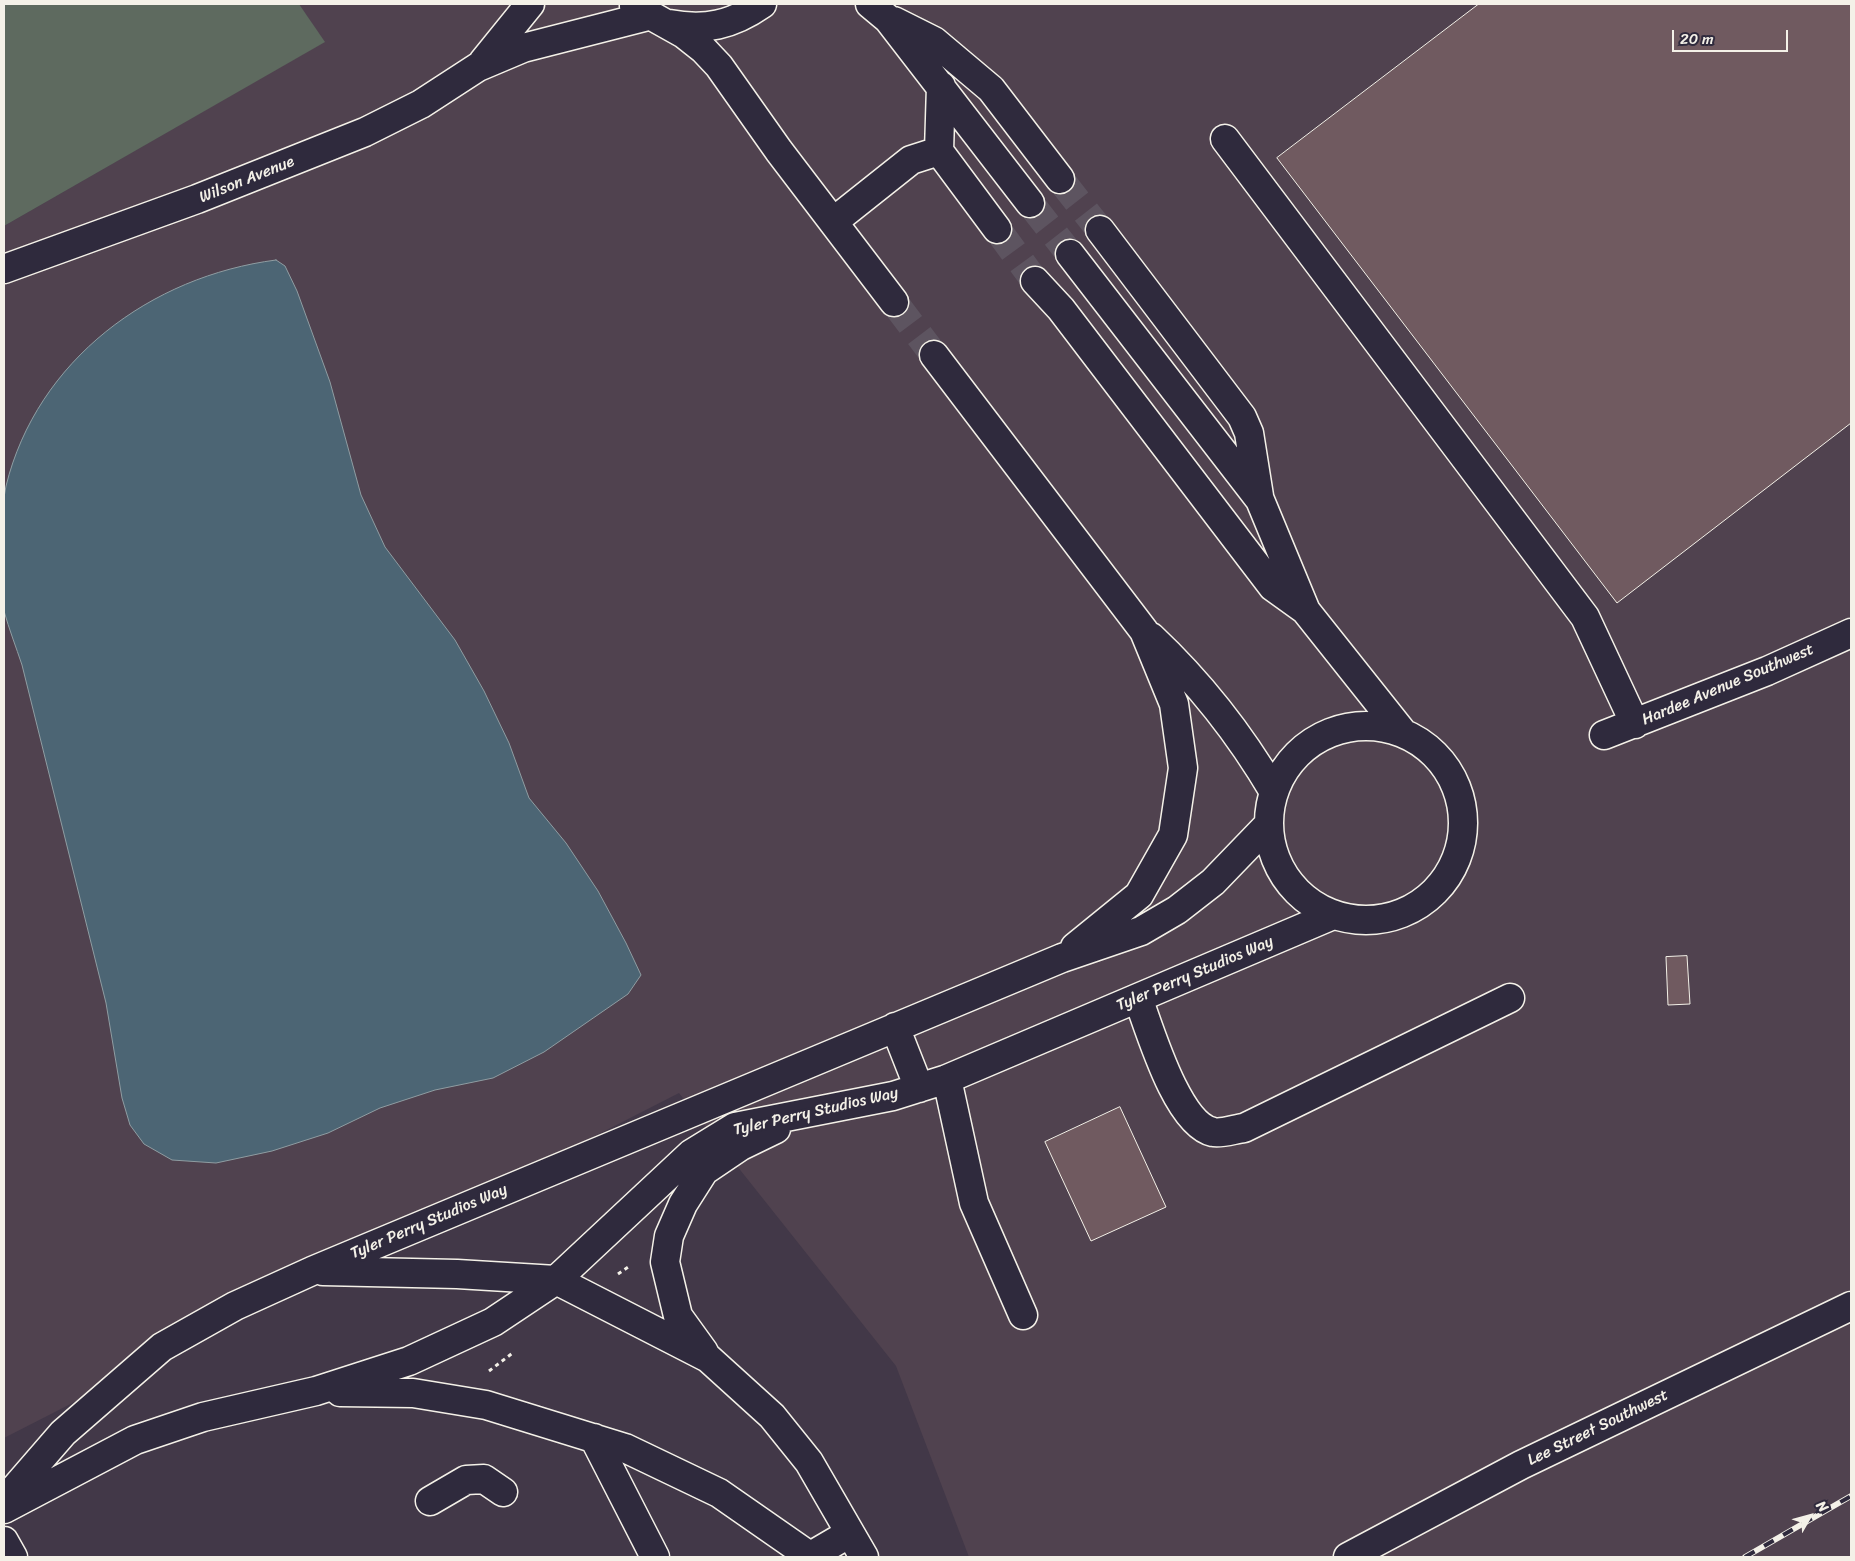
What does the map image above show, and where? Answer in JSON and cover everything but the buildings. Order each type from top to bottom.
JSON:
[{"type":"street","points":[[478,67],[530,4]]},
{"type":"street","points":[[478,67],[547,41],[648,14],[685,28],[705,28],[718,26],[745,16],[762,4]]},
{"type":"street","points":[[879,11],[941,86],[1030,202]]},
{"type":"street","points":[[879,11],[934,41],[991,89],[1060,179]]},
{"type":"street","points":[[648,14],[684,34],[703,49],[719,66],[894,302]]},
{"type":"street","name":"Wilson Avenue","points":[[4,269],[171,210],[365,132],[421,104],[478,67]]},
{"type":"street","points":[[941,86],[939,151],[997,229]]},
{"type":"street","points":[[1225,139],[1585,617],[1635,724]]},
{"type":"street","points":[[833,222],[911,160],[939,151]]},
{"type":"street","points":[[1100,230],[1242,417],[1249,433],[1260,500],[1306,611]]},
{"type":"street","points":[[1070,254],[1260,500]]},
{"type":"street","points":[[1035,281],[1061,309],[1273,587],[1306,611],[1403,733]]},
{"type":"street","points":[[934,356],[1144,631],[1182,666],[1203,690],[1250,752],[1274,792]]},
{"type":"street","points":[[1062,958],[1139,895],[1173,835],[1183,768],[1174,704],[1144,631]]},
{"type":"street","name":"Hardee Avenue Southwest","points":[[1604,735],[1767,671],[1851,633]]},
{"type":"street","points":[[1356,726],[1373,726],[1403,733],[1417,740],[1440,760],[1456,785],[1463,816],[1461,845],[1457,859],[1442,885],[1420,905],[1406,912],[1370,921],[1333,915],[1307,901],[1287,879],[1274,853],[1269,824],[1274,792],[1289,764],[1300,752],[1325,735],[1356,726]]},
{"type":"street","name":"Tyler Perry Studios Way","points":[[312,1271],[1062,958],[1141,931],[1177,910],[1212,882],[1269,824]]},
{"type":"street","name":"Tyler Perry Studios Way","points":[[316,1391],[409,1361],[493,1322],[556,1280],[691,1154],[735,1127],[893,1096],[947,1079],[1333,915]]},
{"type":"street","points":[[1138,998],[1168,1078],[1193,1121],[1214,1132],[1244,1128],[1510,998]]},
{"type":"street","points":[[895,1027],[919,1088]]},
{"type":"street","points":[[947,1079],[974,1203],[1023,1315]]},
{"type":"street","points":[[809,1112],[742,1146],[704,1171],[683,1204],[669,1236],[665,1262],[678,1316],[708,1358],[772,1416],[809,1462],[864,1557]]},
{"type":"street","points":[[4,1500],[63,1432],[162,1347],[235,1306],[312,1271],[456,1274],[556,1280],[708,1358]]},
{"type":"street","name":"Lee Street Southwest","points":[[1348,1557],[1521,1465],[1851,1306]]},
{"type":"street","points":[[4,1509],[135,1440],[214,1414],[316,1391],[413,1393],[486,1405],[624,1448],[719,1493],[810,1557],[850,1534]]},
{"type":"street","points":[[594,1438],[655,1557]]},
{"type":"street","points":[[430,1500],[466,1480],[484,1479],[503,1492]]},
{"type":"street","points":[[4,1541],[13,1557]]},
{"type":"path","points":[[615,1276],[637,1260]]},
{"type":"shaded area","points":[[299,4],[1851,4],[1851,1557],[969,1557],[896,1366],[679,1093],[4,1438],[4,226],[324,42]]},
{"type":"green space","points":[[4,4],[299,4],[325,42],[4,226]]},
{"type":"water","points":[[276,260],[285,266],[297,291],[330,382],[361,495],[385,547],[455,640],[484,691],[509,743],[529,798],[566,843],[598,891],[641,975],[628,994],[544,1052],[493,1078],[435,1090],[380,1108],[328,1133],[272,1151],[216,1163],[172,1160],[144,1144],[130,1125],[122,1098],[106,1003],[22,665],[4,611],[4,496],[21,441],[44,400],[72,363],[106,332],[144,305],[185,284],[230,269]]},
{"type":"tunnel","points":[[1060,179],[1100,230]]},
{"type":"tunnel","points":[[1030,203],[1070,254]]},
{"type":"tunnel","points":[[997,229],[1035,281]]},
{"type":"tunnel","points":[[894,302],[934,355]]},
{"type":"railway","points":[[1745,1557],[1851,1496]]}]
